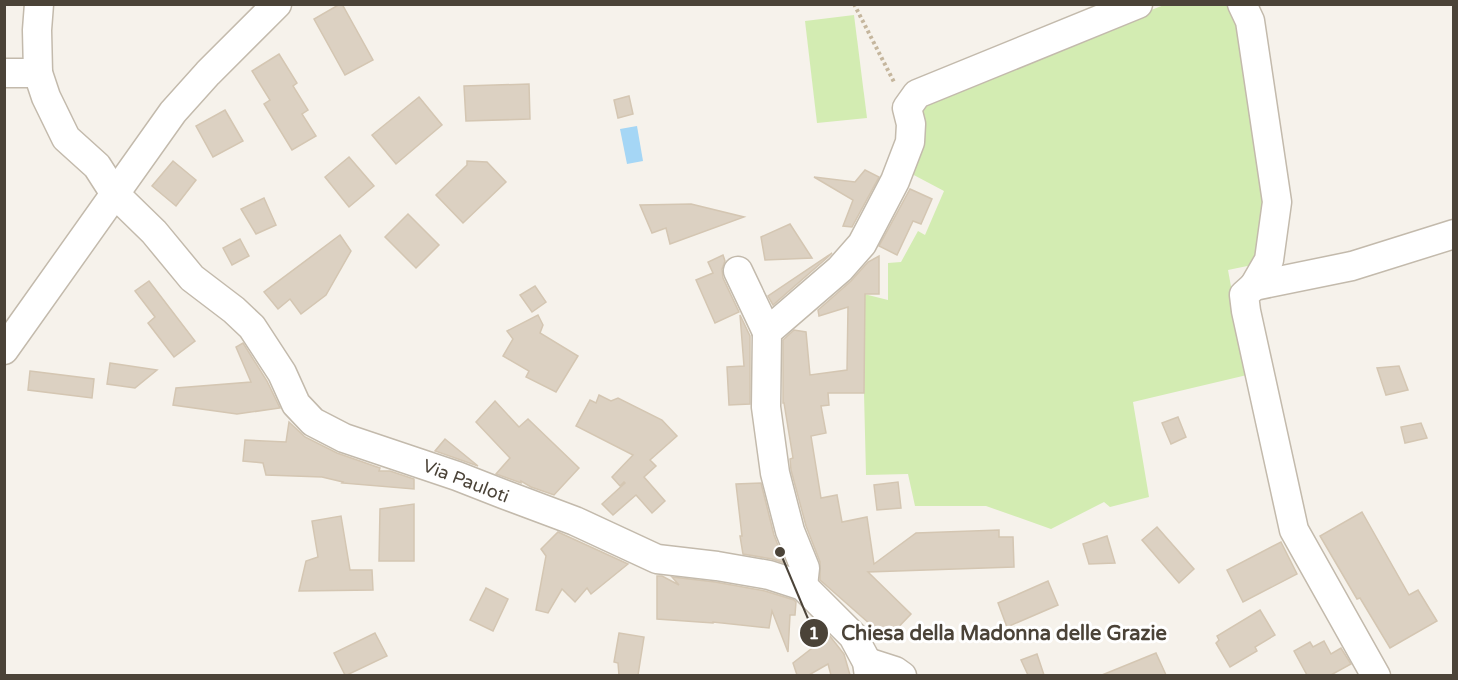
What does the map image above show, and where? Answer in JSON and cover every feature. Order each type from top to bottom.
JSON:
[{"type":"street","name":"Via Pauloti","points":[[39,4],[38,73],[46,97],[66,138],[97,166],[115,194],[154,232],[192,278],[252,327],[282,373],[296,404],[313,422],[344,438],[457,476],[574,521],[657,558],[769,575],[803,586],[853,636],[868,669]]},
{"type":"street","points":[[4,350],[173,112],[208,73],[277,4]]},
{"type":"street","points":[[767,332],[840,269],[862,244],[895,180],[910,142],[911,124],[907,108],[917,94],[1138,4]]},
{"type":"street","points":[[1242,4],[1250,21],[1277,202],[1269,260],[1254,286],[1244,295],[1246,311],[1294,530],[1376,675]]},
{"type":"street","points":[[4,73],[38,73]]},
{"type":"street","points":[[1254,286],[1352,266],[1454,234]]},
{"type":"street","points":[[738,272],[767,332],[766,407],[775,473],[790,531],[806,568],[803,586]]},
{"type":"street","points":[[868,669],[895,671],[902,675]]},
{"type":"path","points":[[854,4],[907,108]]},
{"type":"green space","points":[[1164,5],[1232,5],[1241,18],[1269,201],[1257,264],[1228,270],[1247,375],[1133,402],[1149,497],[1110,507],[1104,502],[1051,529],[986,506],[915,506],[908,474],[866,475],[864,294],[888,300],[888,263],[901,262],[918,231],[925,235],[944,191],[910,173],[922,112],[937,94]]},
{"type":"green space","points":[[854,15],[867,118],[817,123],[805,21]]},
{"type":"water","points":[[637,126],[643,161],[627,164],[620,129]]},
{"type":"building","points":[[340,4],[373,60],[345,75],[314,19]]},
{"type":"building","points":[[279,54],[297,83],[293,86],[308,110],[302,114],[316,136],[292,150],[264,104],[270,100],[252,71]]},
{"type":"building","points":[[529,84],[530,119],[466,121],[464,86]]},
{"type":"building","points":[[629,96],[633,114],[618,118],[614,100]]},
{"type":"building","points":[[419,97],[442,125],[396,164],[372,135]]},
{"type":"building","points":[[225,110],[243,141],[213,157],[196,126]]},
{"type":"building","points":[[349,157],[374,186],[349,207],[325,177]]},
{"type":"building","points":[[173,161],[196,180],[176,206],[152,186]]},
{"type":"building","points":[[467,161],[487,162],[506,182],[463,223],[436,195],[467,165]]},
{"type":"building","points":[[865,170],[879,177],[852,227],[843,226],[853,200],[814,177],[855,182]]},
{"type":"building","points":[[910,189],[932,199],[921,224],[913,221],[897,255],[879,246]]},
{"type":"building","points":[[264,198],[276,225],[256,234],[241,209]]},
{"type":"building","points":[[691,204],[744,217],[670,244],[666,228],[652,233],[640,205]]},
{"type":"building","points":[[408,214],[439,245],[416,268],[385,237]]},
{"type":"building","points":[[790,224],[812,258],[765,260],[761,237]]},
{"type":"building","points":[[340,235],[351,251],[326,295],[301,314],[290,299],[278,309],[264,292]]},
{"type":"building","points":[[240,239],[249,256],[232,265],[223,248]]},
{"type":"building","points":[[832,253],[828,257],[773,305],[768,296]]},
{"type":"building","points":[[723,255],[725,261],[722,269],[723,278],[739,312],[715,323],[696,280],[713,273],[708,262]]},
{"type":"building","points":[[879,256],[879,294],[865,294],[864,393],[828,393],[829,405],[821,406],[826,433],[811,436],[821,498],[837,495],[842,522],[867,517],[874,564],[916,533],[999,530],[999,537],[1013,537],[1014,567],[868,572],[911,614],[887,639],[820,580],[820,562],[806,526],[791,470],[790,459],[793,458],[783,403],[783,340],[794,330],[806,332],[810,375],[847,370],[848,307],[819,316],[818,310],[851,281],[868,262]]},
{"type":"building","points":[[149,281],[195,341],[174,357],[148,323],[155,317],[135,291]]},
{"type":"building","points":[[535,286],[546,302],[532,312],[520,295]]},
{"type":"building","points":[[538,315],[543,325],[540,333],[578,356],[556,392],[526,377],[529,371],[503,356],[513,339],[507,331]]},
{"type":"building","points":[[740,315],[750,336],[750,404],[729,405],[727,367],[744,366]]},
{"type":"building","points":[[243,343],[267,381],[280,408],[237,414],[173,405],[176,388],[251,382],[236,347]]},
{"type":"building","points":[[110,363],[157,370],[135,388],[107,384]]},
{"type":"building","points":[[1399,366],[1408,390],[1386,395],[1377,368]]},
{"type":"building","points":[[30,371],[94,379],[92,398],[28,390]]},
{"type":"building","points":[[599,395],[611,401],[618,398],[662,420],[677,436],[650,460],[656,466],[644,477],[665,501],[652,513],[636,495],[613,515],[602,504],[625,483],[620,486],[612,477],[633,455],[576,426],[590,400],[596,403]]},
{"type":"building","points":[[495,401],[519,427],[528,419],[579,468],[554,495],[521,481],[521,483],[496,474],[510,458],[476,422]]},
{"type":"building","points":[[1178,417],[1186,437],[1171,444],[1162,423]]},
{"type":"building","points":[[289,422],[305,437],[337,453],[380,468],[379,471],[390,471],[414,479],[414,489],[342,483],[322,477],[266,475],[263,463],[243,461],[245,440],[286,442]]},
{"type":"building","points":[[1421,423],[1427,438],[1405,443],[1401,427]]},
{"type":"building","points":[[445,439],[478,466],[435,451]]},
{"type":"building","points":[[898,482],[901,508],[877,510],[874,485]]},
{"type":"building","points":[[761,483],[774,535],[785,563],[743,554],[736,484]]},
{"type":"building","points":[[414,504],[414,561],[379,561],[380,509]]},
{"type":"building","points":[[1362,512],[1409,595],[1418,590],[1437,621],[1390,648],[1360,598],[1357,599],[1320,536]]},
{"type":"building","points":[[341,516],[350,570],[372,570],[373,590],[299,591],[306,561],[318,557],[312,521]]},
{"type":"building","points":[[1157,527],[1194,569],[1179,583],[1142,540]]},
{"type":"building","points":[[558,532],[628,564],[591,594],[587,588],[575,602],[562,589],[548,613],[536,610],[546,556],[541,549]]},
{"type":"building","points":[[1107,536],[1115,563],[1089,564],[1083,544]]},
{"type":"building","points":[[1281,542],[1297,574],[1243,602],[1227,570]]},
{"type":"building","points":[[657,576],[662,576],[679,585],[672,577],[765,591],[794,600],[796,602],[795,615],[790,615],[788,652],[772,611],[769,628],[657,619]]},
{"type":"building","points":[[1048,581],[1058,605],[1007,627],[998,603]]},
{"type":"building","points":[[486,588],[508,599],[493,631],[470,620]]},
{"type":"building","points":[[1260,610],[1275,635],[1255,647],[1257,651],[1230,667],[1216,643],[1219,640],[1217,636]]},
{"type":"building","points":[[375,633],[387,656],[345,675],[334,653]]},
{"type":"building","points":[[619,633],[644,637],[638,675],[619,675],[618,663],[614,662]]},
{"type":"building","points":[[829,635],[844,654],[850,675],[831,675],[828,664],[809,675],[797,675],[793,663]]},
{"type":"building","points":[[1324,641],[1331,654],[1341,648],[1351,664],[1331,675],[1307,675],[1294,651],[1310,642],[1313,647]]},
{"type":"building","points":[[1156,653],[1166,675],[1102,675]]},
{"type":"building","points":[[1037,654],[1044,675],[1028,675],[1021,660]]},
{"type":"place","name":"Chiesa della Madonna delle Grazie","points":[[780,552]]}]
